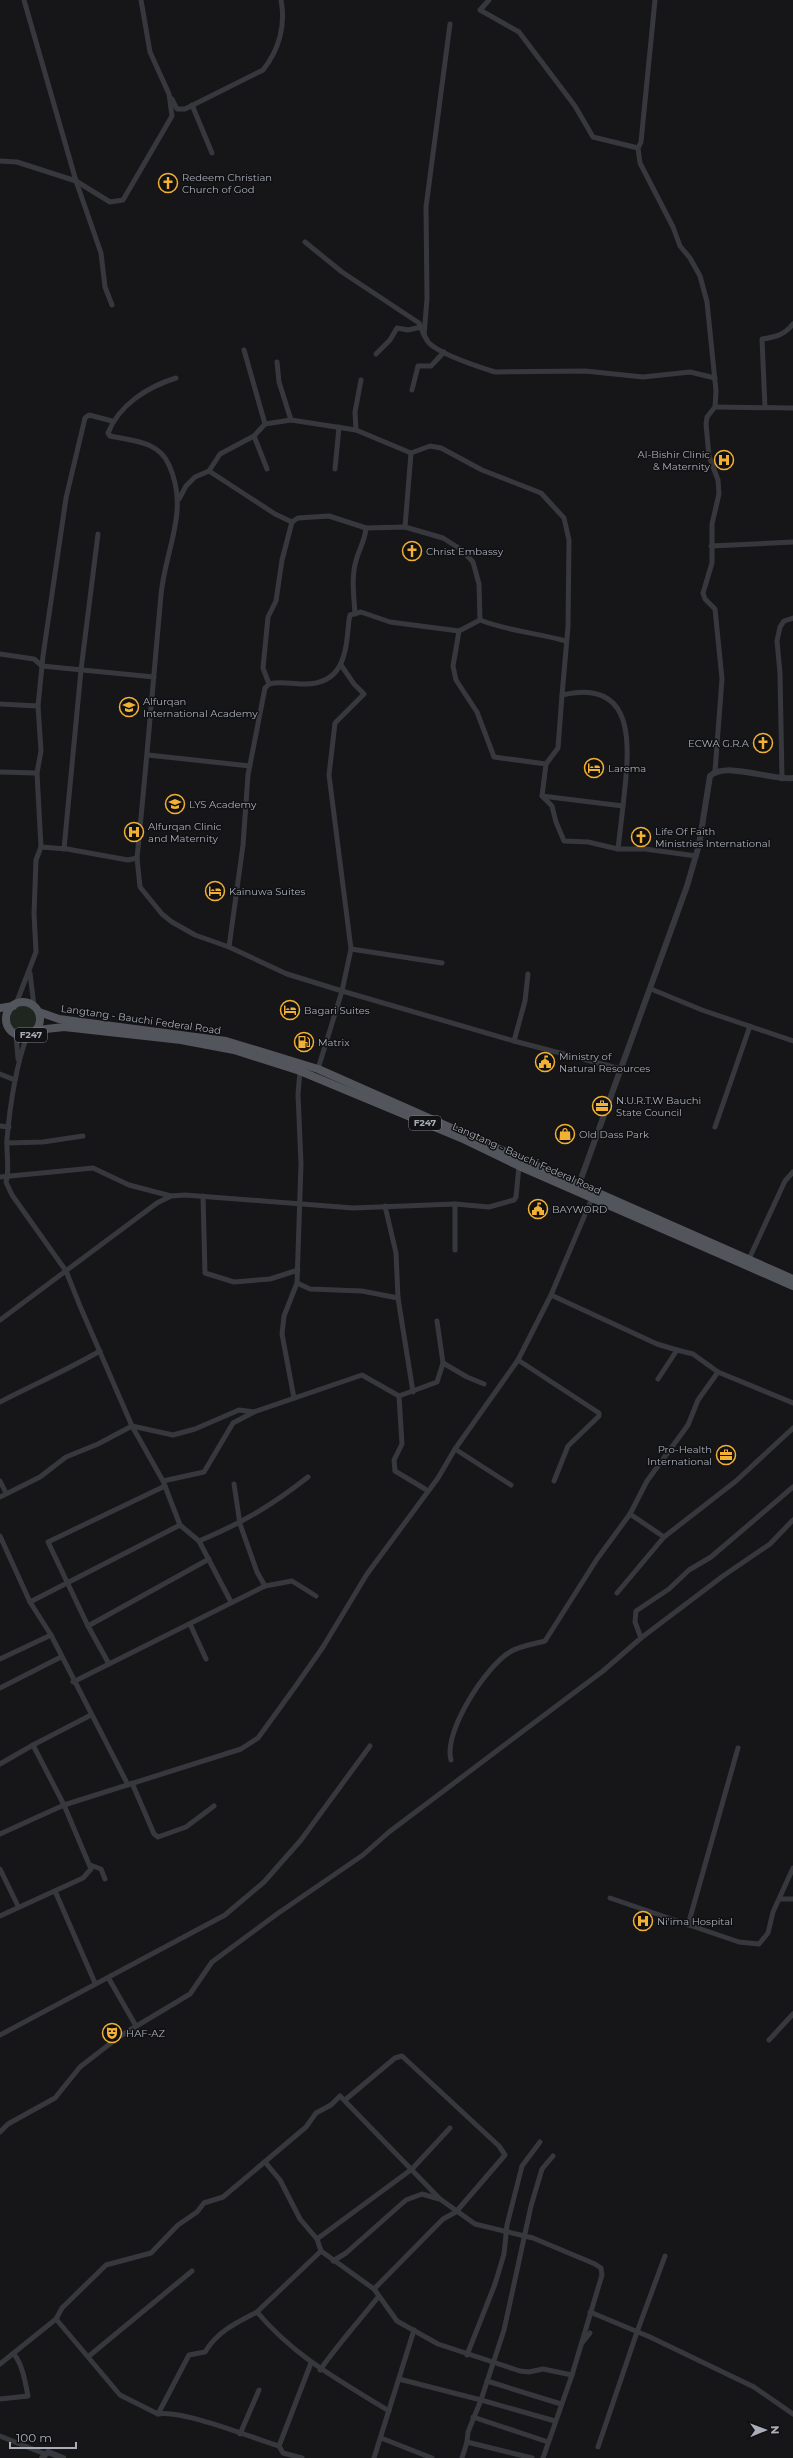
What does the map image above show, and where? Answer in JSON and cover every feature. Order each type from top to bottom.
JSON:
[{"type":"main road","name":"F247","points":[[0,1008],[27,1002],[37,1009],[41,1019],[37,1030],[28,1036],[13,1033],[0,1023]]},
{"type":"main road","name":"F247","points":[[13,1033],[6,1023],[6,1016],[14,1005]]},
{"type":"main road","name":"Langtang - Bauchi Federal Road","points":[[37,1009],[59,1019],[226,1041],[318,1069],[580,1183],[793,1279]]},
{"type":"main road","name":"Langtang - Bauchi Federal Road","points":[[37,1030],[64,1027],[181,1040],[234,1050],[300,1071],[461,1138],[518,1166],[793,1286]]},
{"type":"street","points":[[24,0],[76,181],[102,253],[105,287],[112,305]]},
{"type":"street","points":[[141,0],[142,13],[153,62],[177,109],[185,109]]},
{"type":"street","points":[[0,161],[17,162],[76,181],[110,202],[123,200],[171,120],[192,105],[263,70],[270,62],[282,28],[283,13],[281,0]]},
{"type":"street","points":[[489,0],[480,10],[519,32],[575,106],[594,137],[638,148]]},
{"type":"street","points":[[577,1191],[696,856],[710,776],[715,771],[722,679],[715,609],[705,599],[703,593],[712,563],[712,524],[718,501],[719,488],[710,456],[706,424],[707,417],[714,407],[715,378],[707,302],[700,276],[690,258],[680,246],[673,227],[640,163],[638,148],[641,142],[655,0]]},
{"type":"street","points":[[424,336],[427,299],[426,207],[450,24]]},
{"type":"street","points":[[169,94],[172,111],[171,120]]},
{"type":"street","points":[[192,105],[212,153]]},
{"type":"street","points":[[305,242],[342,272],[420,323],[424,336],[433,346],[444,352],[495,372],[585,371],[643,377],[690,372],[715,378]]},
{"type":"street","points":[[765,408],[762,339],[778,337],[793,324]]},
{"type":"street","points":[[376,354],[398,328],[408,330],[421,327]]},
{"type":"street","points":[[244,350],[265,424]]},
{"type":"street","points":[[412,390],[418,366],[431,366],[444,352]]},
{"type":"street","points":[[277,362],[278,382],[291,420]]},
{"type":"street","points":[[176,378],[153,388],[123,407],[112,421],[108,435],[155,447],[166,459],[179,499]]},
{"type":"street","points":[[356,430],[355,412],[361,380]]},
{"type":"street","points":[[714,407],[793,408]]},
{"type":"street","points":[[14,1005],[36,952],[34,906],[36,860],[41,847],[37,773],[41,751],[38,706],[42,666],[67,492],[84,421],[89,415],[112,421]]},
{"type":"street","points":[[542,796],[546,764],[558,748],[566,641],[569,540],[564,518],[541,493],[482,470],[441,448],[430,446],[411,453],[356,430],[291,420],[265,424],[254,436],[220,454],[209,471],[195,477],[186,486],[179,499],[173,542],[161,594],[148,755],[137,858],[140,887],[162,914],[195,935],[229,947],[287,974],[514,1041],[620,1069]]},
{"type":"street","points":[[334,469],[339,427]]},
{"type":"street","points":[[254,436],[267,469]]},
{"type":"street","points":[[405,527],[411,453]]},
{"type":"street","points":[[209,471],[275,514],[292,522]]},
{"type":"street","points":[[268,684],[263,668],[268,616],[276,601],[282,560],[292,522],[298,518],[329,516],[366,528],[405,527],[442,538],[462,550],[473,562],[480,584],[480,620]]},
{"type":"street","points":[[355,614],[354,572],[364,541],[366,528]]},
{"type":"street","points":[[64,849],[81,670],[98,534]]},
{"type":"street","points":[[711,546],[793,542]]},
{"type":"street","points":[[229,947],[243,845],[250,766],[265,688],[268,684],[278,682],[304,684],[320,681],[332,675],[341,665],[347,648],[350,616],[355,614],[371,615],[390,622],[459,631],[480,620],[502,628],[544,635],[566,641]]},
{"type":"street","points":[[782,779],[780,673],[777,641],[784,620],[793,618]]},
{"type":"street","points":[[459,631],[453,666],[456,680],[477,712],[494,757],[546,764]]},
{"type":"street","points":[[0,654],[34,659],[42,666],[154,677]]},
{"type":"street","points":[[318,1069],[342,991],[351,949],[329,775],[335,724],[364,694],[354,684],[341,665]]},
{"type":"street","points":[[562,695],[570,693],[600,695],[616,706],[624,721],[629,750],[618,849]]},
{"type":"street","points":[[0,704],[38,706]]},
{"type":"street","points":[[148,755],[250,766]]},
{"type":"street","points":[[715,771],[762,774],[782,779],[793,778]]},
{"type":"street","points":[[0,772],[37,773]]},
{"type":"street","points":[[542,796],[552,806],[556,822],[564,841],[588,842],[618,849],[645,849],[696,856]]},
{"type":"street","points":[[542,796],[623,806]]},
{"type":"street","points":[[41,847],[64,849],[128,860],[137,858]]},
{"type":"street","points":[[351,949],[442,963]]},
{"type":"street","points":[[29,971],[37,1009]]},
{"type":"street","points":[[514,1041],[521,1021],[528,974]]},
{"type":"street","points":[[650,989],[793,1041]]},
{"type":"street","points":[[715,1127],[750,1026]]},
{"type":"street","points":[[13,1033],[18,1060]]},
{"type":"street","points":[[28,1036],[18,1060],[7,1143],[8,1175],[6,1182],[12,1195],[66,1271],[132,1426],[164,1483],[180,1525],[199,1540],[231,1602]]},
{"type":"street","points":[[294,1398],[282,1334],[284,1316],[297,1283],[298,1270],[301,1164],[298,1094],[300,1071]]},
{"type":"street","points":[[0,1074],[15,1080]]},
{"type":"street","points":[[0,1126],[9,1127]]},
{"type":"street","points":[[7,1143],[43,1142],[83,1136]]},
{"type":"street","points":[[0,1177],[8,1175],[92,1168],[129,1185],[171,1196],[203,1196],[353,1208],[456,1204],[489,1207],[514,1200],[516,1196],[518,1166]]},
{"type":"street","points":[[749,1259],[785,1181],[793,1172]]},
{"type":"street","points":[[0,1320],[157,1203],[171,1196]]},
{"type":"street","points":[[203,1196],[204,1273],[234,1282],[270,1279],[298,1270]]},
{"type":"street","points":[[0,1834],[64,1805],[241,1749],[258,1738],[323,1647],[367,1574],[438,1478],[455,1449],[518,1360],[551,1296],[592,1198]]},
{"type":"street","points":[[455,1250],[456,1204]]},
{"type":"street","points":[[385,1206],[396,1253],[398,1298],[413,1392]]},
{"type":"street","points":[[297,1283],[310,1289],[362,1291],[398,1298]]},
{"type":"street","points":[[551,1296],[657,1344],[693,1354],[718,1372],[793,1403]]},
{"type":"street","points":[[109,1664],[67,1584],[48,1542],[164,1483],[204,1472],[233,1423],[254,1412],[362,1375],[399,1396],[437,1382],[443,1363],[437,1321]]},
{"type":"street","points":[[658,1379],[677,1350]]},
{"type":"street","points":[[0,1402],[58,1372],[68,1370],[100,1351]]},
{"type":"street","points":[[518,1360],[599,1413],[598,1416],[568,1446],[554,1482]]},
{"type":"street","points":[[443,1363],[467,1377],[484,1384]]},
{"type":"street","points":[[451,1760],[454,1733],[462,1710],[484,1677],[510,1652],[545,1641],[597,1558],[630,1514],[647,1481],[688,1425],[698,1400],[718,1372]]},
{"type":"street","points":[[399,1396],[402,1444],[394,1460],[395,1471],[425,1489]]},
{"type":"street","points":[[0,1497],[40,1477],[66,1457],[98,1444],[132,1426],[173,1435],[195,1429],[238,1410],[254,1412]]},
{"type":"street","points":[[617,1593],[664,1538],[736,1481],[793,1428]]},
{"type":"street","points":[[455,1449],[512,1485]]},
{"type":"street","points":[[199,1540],[240,1524],[274,1504],[308,1478]]},
{"type":"street","points":[[0,1481],[6,1493]]},
{"type":"street","points":[[234,1484],[240,1524],[257,1572],[264,1586]]},
{"type":"street","points":[[640,1638],[635,1622],[636,1611],[669,1589],[689,1570],[711,1557],[793,1487]]},
{"type":"street","points":[[630,1514],[664,1538]]},
{"type":"street","points":[[0,2132],[8,2124],[55,2098],[80,2067],[136,2026],[190,1994],[212,1962],[277,1914],[363,1855],[389,1832],[603,1671],[640,1638],[723,1576],[770,1544],[793,1520]]},
{"type":"street","points":[[30,1602],[180,1525]]},
{"type":"street","points":[[0,1536],[30,1602],[51,1635],[73,1682],[130,1784],[154,1834],[158,1837],[186,1826],[214,1806]]},
{"type":"street","points":[[88,1626],[209,1559]]},
{"type":"street","points":[[73,1682],[264,1586],[292,1581],[316,1596]]},
{"type":"street","points":[[190,1624],[206,1659]]},
{"type":"street","points":[[0,1659],[51,1635]]},
{"type":"street","points":[[0,1688],[62,1657]]},
{"type":"street","points":[[0,1764],[91,1715]]},
{"type":"street","points":[[0,1916],[18,1906],[55,1891],[89,1874],[90,1864],[64,1805],[33,1745]]},
{"type":"street","points":[[1,2033],[95,1983],[109,1979],[225,1915],[264,1882],[301,1840],[370,1746]]},
{"type":"street","points":[[688,1925],[738,1748]]},
{"type":"street","points":[[90,1864],[101,1869],[105,1879]]},
{"type":"street","points":[[610,1898],[739,1942],[759,1944],[768,1933],[773,1912],[793,1868]]},
{"type":"street","points":[[0,1869],[18,1906]]},
{"type":"street","points":[[55,1891],[95,1983]]},
{"type":"street","points":[[780,1899],[793,1898]]},
{"type":"street","points":[[109,1979],[136,2026]]},
{"type":"street","points":[[770,2040],[793,2014]]},
{"type":"street","points":[[345,2100],[395,2058],[402,2056],[499,2146],[505,2155],[456,2212],[443,2219],[374,2289]]},
{"type":"street","points":[[0,2364],[56,2319],[62,2308],[106,2266],[150,2253],[178,2225],[197,2212],[204,2203],[223,2197],[306,2127],[321,2108],[331,2105],[340,2096],[440,2199],[456,2212],[483,2227],[541,2240],[595,2264],[600,2268],[602,2275],[572,2376],[543,2458]]},
{"type":"street","points":[[317,2239],[412,2169],[450,2128]]},
{"type":"street","points":[[468,2354],[496,2284],[504,2254],[507,2232],[522,2166],[540,2142]]},
{"type":"street","points":[[462,2458],[467,2442],[468,2432],[481,2400],[492,2362],[504,2330],[526,2237],[531,2206],[542,2169],[553,2156]]},
{"type":"street","points":[[265,2162],[280,2180],[300,2219],[317,2239],[322,2251],[333,2261],[374,2289],[393,2318],[438,2344],[492,2362],[520,2371],[529,2372],[543,2369],[572,2376]]},
{"type":"street","points":[[333,2261],[346,2253],[411,2197],[422,2194],[440,2199]]},
{"type":"street","points":[[158,2414],[189,2355],[205,2352],[214,2338],[228,2327],[257,2312],[322,2251]]},
{"type":"street","points":[[598,2447],[637,2332],[665,2256]]},
{"type":"street","points":[[89,2356],[192,2271]]},
{"type":"street","points":[[320,2370],[337,2346],[359,2323],[379,2296]]},
{"type":"street","points":[[257,2312],[273,2331],[320,2370],[389,2411]]},
{"type":"street","points":[[590,2312],[637,2332],[754,2387],[793,2414]]},
{"type":"street","points":[[56,2319],[89,2356],[95,2366],[120,2395],[158,2414],[166,2412],[196,2419],[279,2446]]},
{"type":"street","points":[[374,2458],[414,2330]]},
{"type":"street","points":[[581,2345],[590,2333]]},
{"type":"street","points":[[0,2399],[28,2396],[21,2366],[14,2354]]},
{"type":"street","points":[[302,2458],[282,2455],[279,2446],[311,2363]]},
{"type":"street","points":[[399,2379],[555,2421]]},
{"type":"street","points":[[487,2381],[561,2404]]},
{"type":"street","points":[[240,2434],[259,2390]]},
{"type":"street","points":[[473,2417],[548,2442]]},
{"type":"street","points":[[0,2436],[43,2456],[63,2458]]},
{"type":"street","points":[[381,2438],[432,2458]]},
{"type":"street","points":[[467,2442],[532,2458]]},
{"type":"shaded area","points":[[23,1004],[34,1008],[38,1019],[34,1030],[23,1034],[12,1030],[8,1019],[12,1008]]},
{"type":"place","name":"Redeem Christian Church of God","points":[[168,183]]},
{"type":"place","name":"Al-Bishir Clinic & Maternity","points":[[724,460]]},
{"type":"place","name":"Christ Embassy","points":[[412,551]]},
{"type":"place","name":"Alfurqan International Academy","points":[[129,707]]},
{"type":"place","name":"ECWA G.R.A","points":[[763,743]]},
{"type":"place","name":"Larema","points":[[594,768]]},
{"type":"place","name":"LYS Academy","points":[[175,804]]},
{"type":"place","name":"Alfurqan Clinic and Maternity","points":[[134,832]]},
{"type":"place","name":"Life Of Faith Ministries International","points":[[641,837]]},
{"type":"place","name":"Kainuwa Suites","points":[[215,891]]},
{"type":"place","name":"Bagari Suites","points":[[290,1010]]},
{"type":"place","name":"Matrix","points":[[304,1042]]},
{"type":"place","name":"Ministry of Natural Resources","points":[[545,1062]]},
{"type":"place","name":"N.U.R.T.W Bauchi State Council","points":[[602,1106]]},
{"type":"place","name":"Old Dass Park","points":[[565,1134]]},
{"type":"place","name":"BAYWORD","points":[[538,1209]]},
{"type":"place","name":"Pro-Health International","points":[[726,1455]]},
{"type":"place","name":"Ni'ima Hospital","points":[[643,1921]]},
{"type":"place","name":"HAF-AZ","points":[[112,2033]]}]
